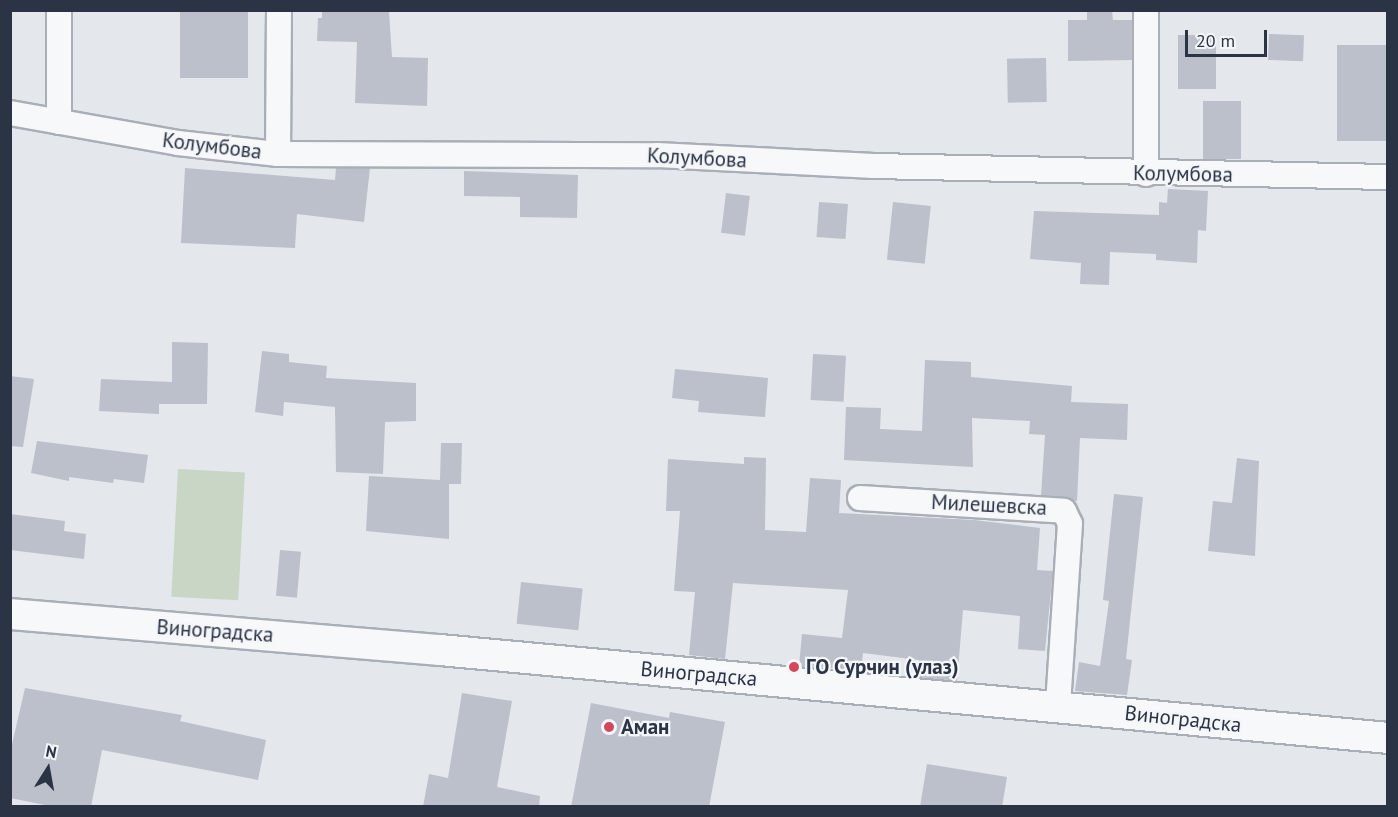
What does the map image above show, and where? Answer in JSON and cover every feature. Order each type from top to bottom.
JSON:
[{"type":"street","points":[[58,122],[59,10]]},
{"type":"street","points":[[278,154],[279,10]]},
{"type":"street","points":[[1146,10],[1146,174]]},
{"type":"street","name":"Колумбова","points":[[10,113],[214,148],[278,154],[657,155],[1146,174],[1388,177]]},
{"type":"street","name":"Милешевска","points":[[860,498],[1064,511],[1070,524],[1058,706]]},
{"type":"street","name":"Виноградска","points":[[10,614],[1058,706],[1388,738]]},
{"type":"green space","points":[[178,469],[245,473],[238,600],[171,597]]},
{"type":"building","points":[[180,10],[248,10],[248,78],[180,78]]},
{"type":"building","points":[[322,10],[389,12],[392,57],[428,58],[427,106],[355,103],[357,42],[317,41],[318,18],[322,18]]},
{"type":"building","points":[[1112,10],[1113,20],[1132,20],[1132,60],[1068,61],[1068,20],[1087,20],[1087,11]]},
{"type":"building","points":[[1269,34],[1304,35],[1303,61],[1268,60]]},
{"type":"building","points":[[1178,35],[1216,35],[1216,89],[1178,89]]},
{"type":"building","points":[[1337,45],[1388,45],[1388,141],[1337,141]]},
{"type":"building","points":[[1046,58],[1047,102],[1008,103],[1007,59]]},
{"type":"building","points":[[1203,101],[1241,101],[1241,159],[1203,159]]},
{"type":"building","points":[[185,168],[335,180],[336,168],[370,168],[364,222],[297,214],[295,248],[181,243]]},
{"type":"building","points":[[464,171],[578,175],[577,218],[520,217],[520,197],[464,196]]},
{"type":"building","points":[[1168,189],[1208,191],[1206,231],[1198,230],[1197,263],[1156,260],[1156,254],[1110,252],[1109,285],[1080,284],[1081,263],[1030,259],[1034,211],[1159,215],[1159,202],[1167,203]]},
{"type":"building","points":[[726,193],[750,196],[745,236],[721,233]]},
{"type":"building","points":[[819,202],[848,204],[845,239],[817,237]]},
{"type":"building","points":[[893,202],[931,206],[925,264],[887,260]]},
{"type":"building","points":[[172,342],[208,343],[207,404],[159,404],[159,414],[99,411],[101,379],[172,382]]},
{"type":"building","points":[[262,351],[289,354],[289,362],[327,366],[326,378],[416,383],[416,421],[385,422],[383,474],[336,472],[335,407],[284,402],[283,416],[255,412]]},
{"type":"building","points":[[813,354],[846,356],[844,402],[811,400]]},
{"type":"building","points":[[925,360],[971,362],[971,377],[1072,386],[1071,402],[1128,404],[1127,440],[1080,438],[1077,501],[1041,495],[1045,435],[1029,434],[1030,421],[972,418],[973,467],[844,460],[846,407],[881,408],[880,429],[922,431]]},
{"type":"building","points":[[675,369],[768,378],[765,417],[698,412],[699,401],[672,398]]},
{"type":"building","points":[[10,376],[34,379],[23,447],[10,446]]},
{"type":"building","points":[[37,441],[148,455],[144,483],[114,479],[113,483],[69,477],[69,481],[31,473]]},
{"type":"building","points":[[441,443],[462,443],[461,484],[449,484],[449,539],[366,531],[369,476],[440,480]]},
{"type":"building","points":[[744,457],[766,458],[765,530],[806,532],[810,478],[841,480],[839,513],[974,520],[1040,528],[1037,570],[1053,571],[1045,651],[1018,649],[1020,616],[963,610],[957,681],[918,677],[919,660],[863,653],[861,670],[799,666],[802,634],[842,638],[848,590],[733,583],[725,659],[689,655],[695,592],[674,591],[680,511],[666,511],[668,459],[744,464]]},
{"type":"building","points":[[1237,458],[1259,461],[1255,556],[1208,551],[1213,501],[1232,503]]},
{"type":"building","points":[[1114,494],[1143,497],[1126,659],[1132,660],[1127,695],[1075,691],[1079,662],[1100,666],[1109,601],[1103,600]]},
{"type":"building","points":[[10,514],[65,521],[64,531],[86,534],[84,559],[10,550]]},
{"type":"building","points":[[280,550],[301,552],[297,598],[276,596]]},
{"type":"building","points":[[521,582],[583,588],[578,630],[517,624]]},
{"type":"building","points":[[25,688],[182,715],[180,721],[266,740],[258,780],[102,750],[91,807],[55,807],[10,798],[10,753]]},
{"type":"building","points":[[462,693],[512,701],[497,787],[540,796],[539,807],[423,807],[429,774],[448,778]]},
{"type":"building","points":[[591,703],[669,718],[670,712],[725,722],[709,807],[571,807]]},
{"type":"building","points":[[927,764],[1007,777],[1002,807],[920,807]]},
{"type":"place","name":"ГО Сурчин (улаз)","points":[[794,667]]},
{"type":"place","name":"Аман","points":[[609,727]]}]
